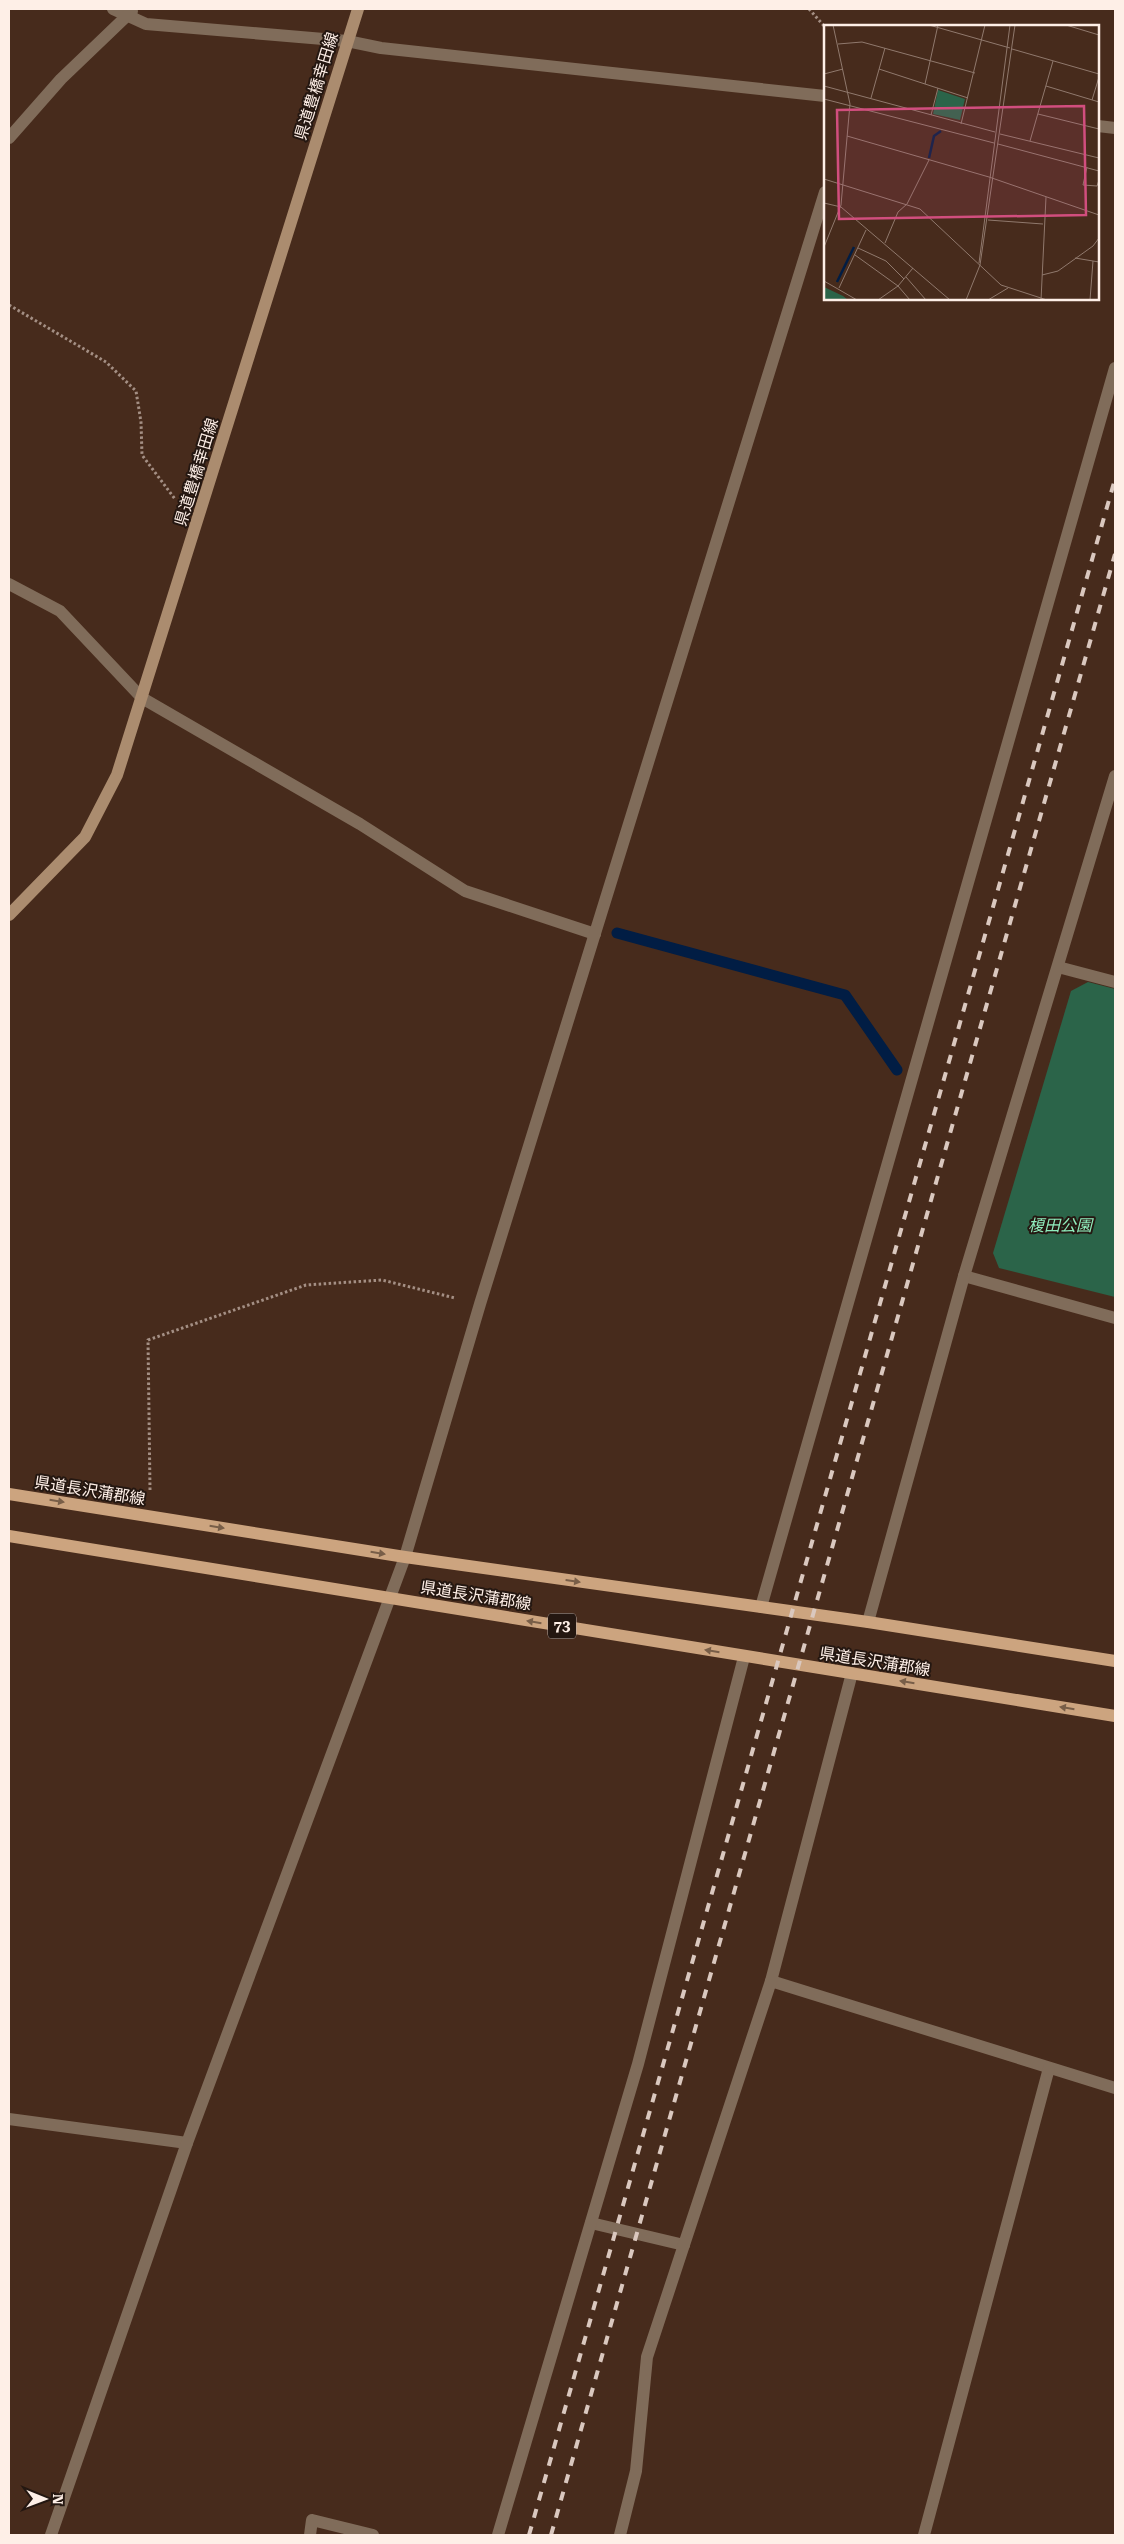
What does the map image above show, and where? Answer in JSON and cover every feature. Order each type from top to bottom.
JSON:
[{"type":"main road","name":"県道豊橋幸田線","points":[[9,915],[85,837],[117,775],[358,9]]},
{"type":"main road","name":"県道長沢蒲郡線","points":[[9,1494],[405,1557],[868,1622],[1115,1661]]},
{"type":"main road","name":"県道長沢蒲郡線","points":[[9,1536],[1115,1716]]},
{"type":"street","points":[[113,9],[131,12],[146,24],[347,41],[381,48],[824,96]]},
{"type":"street","points":[[9,138],[61,80],[131,12]]},
{"type":"street","points":[[1099,126],[1115,128]]},
{"type":"street","points":[[51,2535],[187,2142],[405,1557],[480,1304],[824,195]]},
{"type":"street","points":[[761,1607],[1115,368]]},
{"type":"street","points":[[9,584],[60,611],[142,698],[360,824],[465,890],[595,934]]},
{"type":"street","points":[[868,1622],[964,1276],[1115,776]]},
{"type":"street","points":[[1058,967],[1115,982]]},
{"type":"street","points":[[964,1276],[1115,1318]]},
{"type":"street","points":[[498,2535],[638,2064],[744,1657]]},
{"type":"street","points":[[620,2535],[636,2471],[647,2357],[771,1981],[852,1673]]},
{"type":"street","points":[[771,1981],[1115,2088]]},
{"type":"street","points":[[924,2535],[1050,2068]]},
{"type":"street","points":[[9,2119],[187,2142]]},
{"type":"street","points":[[591,2223],[684,2245]]},
{"type":"street","points":[[310,2535],[312,2520],[373,2535]]},
{"type":"path","points":[[809,9],[824,26]]},
{"type":"path","points":[[9,305],[106,362],[136,391],[141,422],[142,455],[196,527]]},
{"type":"path","points":[[150,1516],[148,1340],[306,1284],[382,1280],[480,1304]]},
{"type":"green space","name":"榎田公園","points":[[1088,982],[1115,989],[1115,1297],[999,1268],[993,1253],[1071,991]]},
{"type":"waterway","points":[[617,933],[845,995],[897,1070]]},
{"type":"railway","points":[[529,2535],[1115,479]]},
{"type":"railway","points":[[551,2535],[1115,554]]}]
